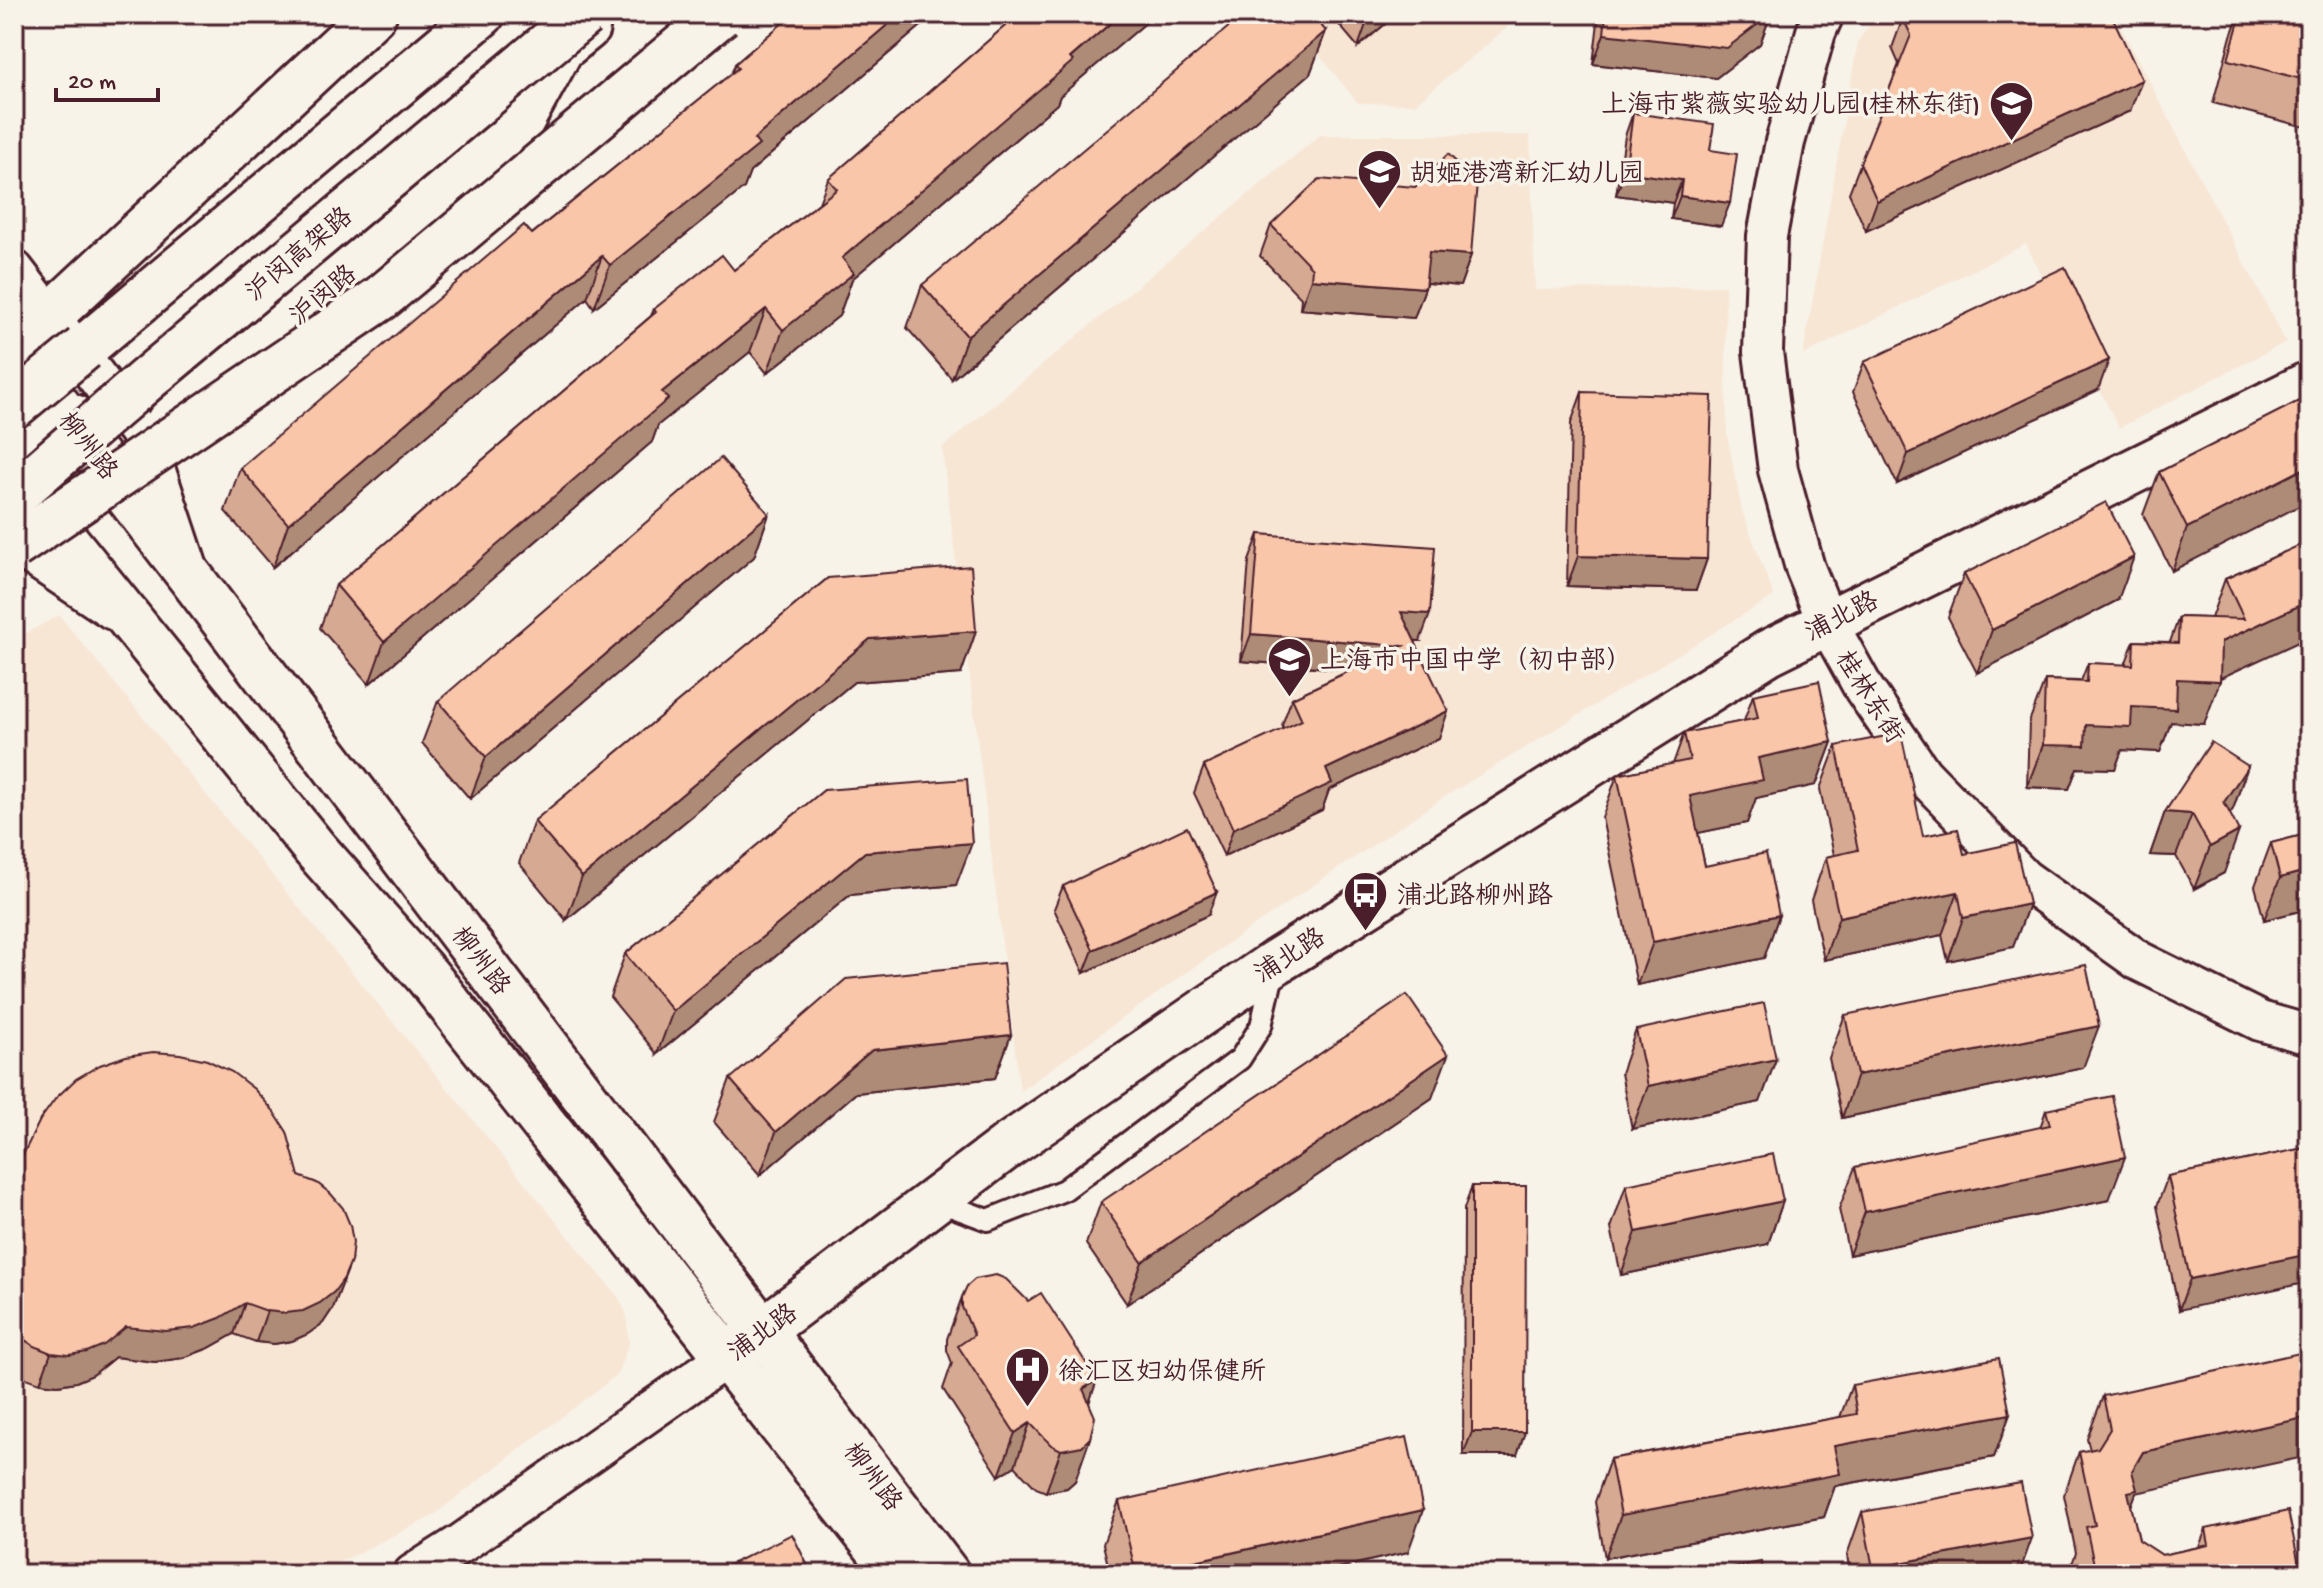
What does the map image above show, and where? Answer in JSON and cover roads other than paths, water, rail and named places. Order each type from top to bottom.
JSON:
[{"type":"main road","points":[[14,347],[374,14]]},
{"type":"main road","points":[[14,406],[482,14]]},
{"type":"main road","name":"沪闵路","points":[[22,541],[515,133],[572,32],[604,14]]},
{"type":"main road","points":[[22,541],[381,298],[721,14]]},
{"type":"main road","points":[[14,465],[572,32]]},
{"type":"main road","name":"沪闵高架路","points":[[14,495],[146,380],[572,32]]},
{"type":"main road","name":"柳州路","points":[[14,347],[947,1574]]},
{"type":"main road","name":"浦北路","points":[[726,1358],[1006,1147],[1276,962],[1769,652],[2309,384]]},
{"type":"main road","name":"柳州路","points":[[14,476],[22,541],[132,622],[315,849],[428,977],[898,1574]]},
{"type":"street","name":"桂林东街","points":[[1824,14],[1816,32],[1785,142],[1767,236],[1763,352],[1778,470],[1805,568],[1827,622],[1864,689],[1922,774],[2024,879],[2139,961],[2260,1021],[2309,1035]]},
{"type":"street","points":[[14,270],[146,441],[192,579]]},
{"type":"street","name":"浦北路","points":[[413,1574],[726,1358]]},
{"type":"lane","points":[[937,1201],[988,1220],[1064,1190],[1240,1059],[1261,1026],[1276,962]]},
{"type":"place","name":"上海市紫薇实验幼儿园(桂林东街)","points":[[2011,142]]},
{"type":"place","name":"胡姬港湾新汇幼儿园","points":[[1379,211]]},
{"type":"place","name":"上海市中国中学（初中部）","points":[[1289,698]]},
{"type":"place","name":"浦北路柳州路","points":[[1366,933]]},
{"type":"place","name":"徐汇区妇幼保健所","points":[[1027,1409]]}]
